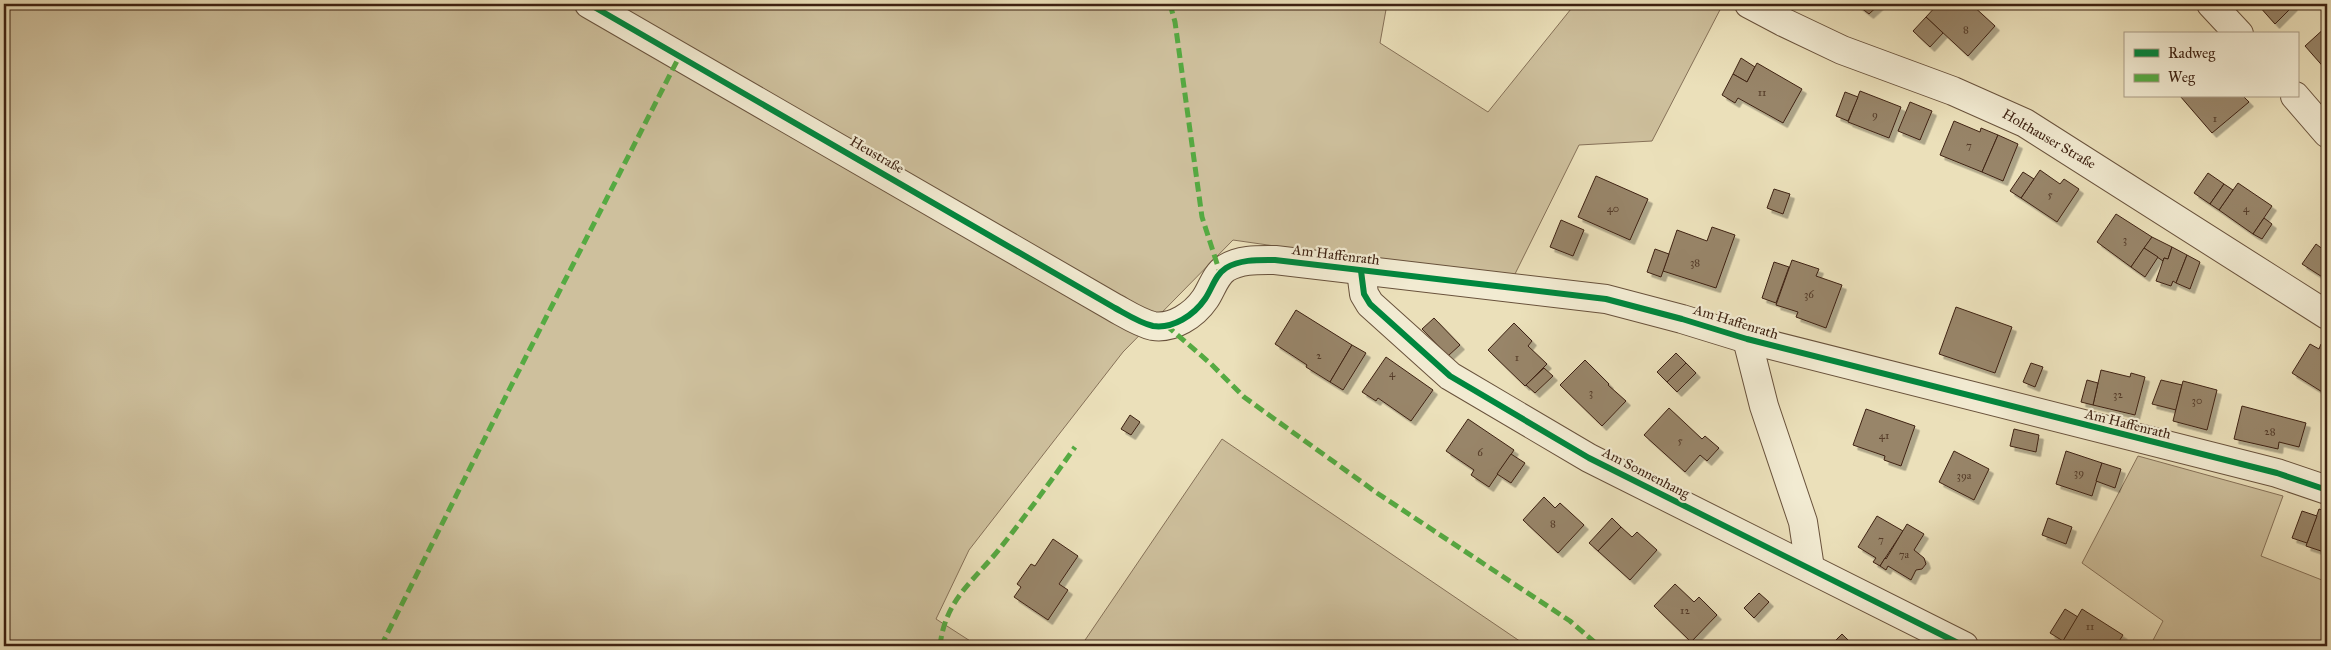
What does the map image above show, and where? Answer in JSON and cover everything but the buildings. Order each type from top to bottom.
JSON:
[{"type":"street","name":"Heustraße","points":[[589,4],[1115,308],[1153,326]]},
{"type":"street","name":"Holthauser Straße","points":[[1749,4],[1842,50],[1953,91],[2025,123],[2327,315]]},
{"type":"street","points":[[2211,4],[2237,32]]},
{"type":"street","points":[[2297,98],[2327,133]]},
{"type":"street","name":"Am Haffenrath","points":[[1153,326],[1184,320],[1205,299],[1220,273],[1238,263],[1275,260],[1606,298],[1746,339],[2277,474],[2327,490]]},
{"type":"street","name":"Am Sonnenhang","points":[[1361,271],[1364,294],[1370,304],[1450,376],[1589,458],[1964,646]]},
{"type":"street","points":[[1746,339],[1764,406],[1803,522],[1810,568]]},
{"type":"shaded area","points":[[4,4],[1387,4],[1380,43],[1488,112],[1575,4],[1723,4],[1652,141],[1579,145],[1512,280],[1233,240],[1123,352],[969,550],[936,619],[978,646],[4,646]]},
{"type":"shaded area","points":[[1222,439],[1527,646],[1081,646]]},
{"type":"shaded area","points":[[2138,456],[2283,496],[2261,556],[2327,582],[2327,646],[2150,646],[2163,621],[2082,563]]},
{"type":"marked path","points":[[1170,4],[1175,22],[1202,217],[1220,273]]},
{"type":"marked path","points":[[381,646],[680,55]]},
{"type":"marked path","points":[[1166,325],[1211,364],[1244,397],[1377,493],[1570,621],[1599,646]]},
{"type":"marked path","points":[[940,646],[948,615],[963,591],[1011,535],[1075,447]]},
{"type":"cycle path","points":[[589,4],[1115,308],[1148,325],[1168,325],[1182,320],[1200,305],[1222,271],[1238,263],[1256,260],[1275,260],[1606,299],[1682,319],[1747,339],[2277,473],[2327,490]]},
{"type":"cycle path","points":[[1361,271],[1364,294],[1370,304],[1450,376],[1589,458],[1964,646]]}]
